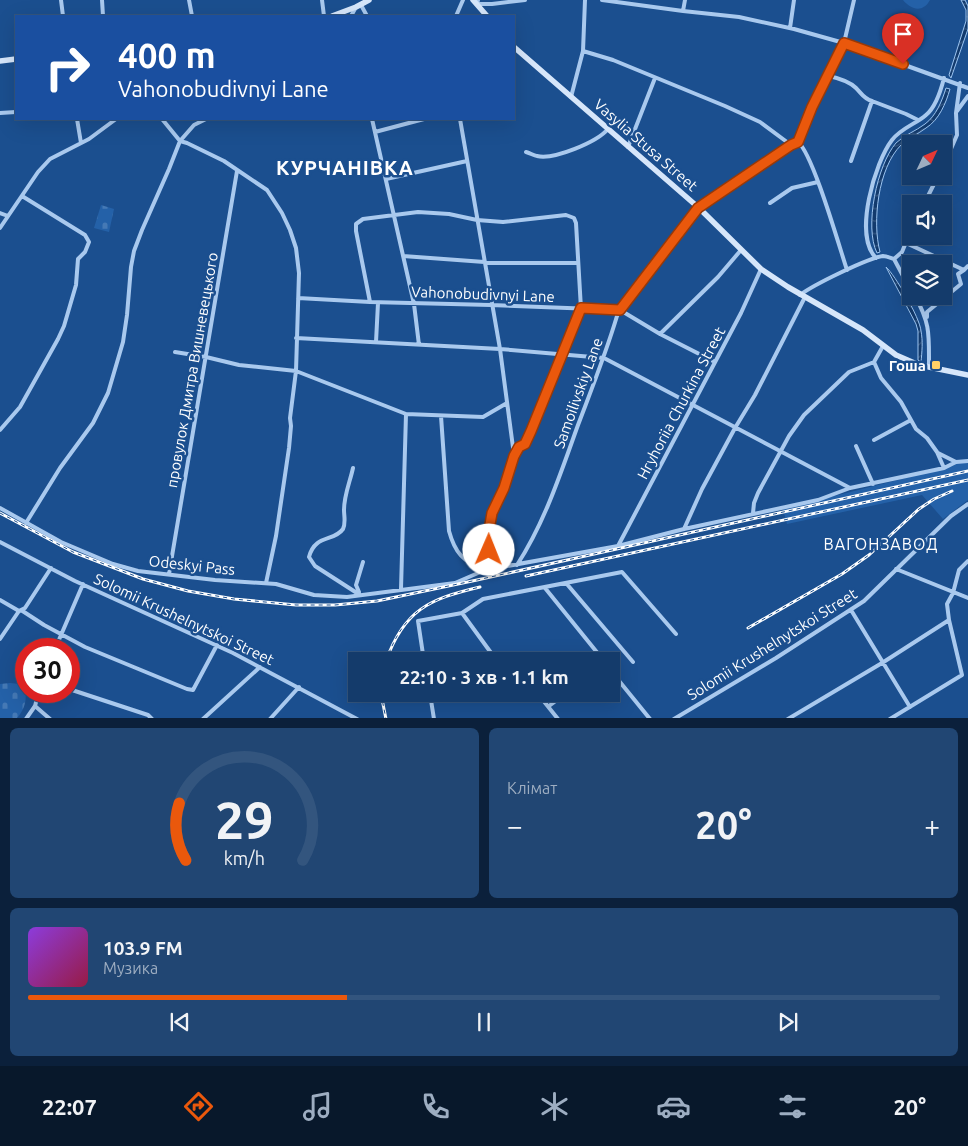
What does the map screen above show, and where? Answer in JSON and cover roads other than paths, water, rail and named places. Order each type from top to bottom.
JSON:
[{"type":"main road","points":[[335,15],[369,0]]},
{"type":"main road","points":[[476,1],[486,15]]},
{"type":"main road","name":"Vasylia Stusa Street","points":[[515,48],[698,208],[761,269],[803,296],[847,320],[883,346],[908,360],[968,375]]},
{"type":"main road","points":[[0,61],[15,59]]},
{"type":"street","points":[[61,0],[63,15]]},
{"type":"street","points":[[102,0],[103,15]]},
{"type":"street","points":[[189,0],[192,15]]},
{"type":"street","points":[[322,0],[324,15]]},
{"type":"street","points":[[456,15],[463,0]]},
{"type":"street","points":[[476,1],[492,4],[525,0]]},
{"type":"street","points":[[571,97],[583,51],[585,0]]},
{"type":"street","points":[[602,0],[739,17],[790,28],[844,43],[960,83],[968,88]]},
{"type":"street","points":[[683,11],[685,0]]},
{"type":"street","points":[[790,28],[794,0]]},
{"type":"street","points":[[847,270],[818,182],[802,146],[798,142],[812,107],[844,43],[854,0]]},
{"type":"street","points":[[352,15],[358,6],[366,15]]},
{"type":"street","points":[[583,51],[613,60],[689,90],[760,122],[791,145]]},
{"type":"street","points":[[829,76],[856,87],[863,96],[872,101],[918,120]]},
{"type":"street","points":[[628,147],[655,78]]},
{"type":"street","points":[[876,258],[870,247],[867,207],[871,188],[884,153],[898,134],[925,116],[932,107],[944,78]]},
{"type":"street","points":[[952,147],[957,135],[956,113],[960,83]]},
{"type":"street","points":[[956,113],[968,96]]},
{"type":"street","points":[[851,162],[872,101]]},
{"type":"street","points":[[0,113],[15,112]]},
{"type":"street","points":[[77,120],[81,143]]},
{"type":"street","points":[[0,228],[50,159],[81,143],[115,120]]},
{"type":"street","points":[[163,120],[180,141],[224,161],[267,190],[290,230],[296,248],[299,273],[296,371],[286,475],[266,583]]},
{"type":"street","points":[[26,523],[60,468],[93,423],[108,394],[123,342],[134,251],[180,141],[194,125],[204,120]]},
{"type":"street","points":[[372,120],[414,304],[419,345]]},
{"type":"street","points":[[375,132],[420,120]]},
{"type":"street","points":[[460,120],[500,349],[514,456]]},
{"type":"street","points":[[526,152],[538,156],[559,154],[578,147],[608,130]]},
{"type":"street","name":"Samoilivskiy Lane","points":[[517,565],[544,512],[604,358],[620,310],[698,208],[798,142]]},
{"type":"street","points":[[386,179],[467,161]]},
{"type":"street","name":"провулок Дмитра Вишневецького","points":[[169,574],[237,171]]},
{"type":"street","points":[[770,203],[792,188],[818,182]]},
{"type":"street","points":[[0,430],[20,407],[61,333],[76,285],[78,260],[89,242],[85,235],[22,196]]},
{"type":"street","points":[[370,302],[356,231],[356,224],[363,219],[418,212],[449,214],[478,220],[503,222],[566,215],[574,218],[576,223],[581,308],[525,444],[519,447],[514,456],[508,476],[492,513],[487,570],[468,562],[460,556],[453,546],[450,531],[441,416]]},
{"type":"street","points":[[0,213],[8,216]]},
{"type":"street","points":[[894,259],[902,252],[905,245]]},
{"type":"street","points":[[910,245],[964,270]]},
{"type":"street","points":[[660,334],[718,277],[740,250]]},
{"type":"street","points":[[403,256],[498,263],[578,263]]},
{"type":"street","points":[[684,529],[702,489],[759,387],[803,296],[847,270],[884,256],[894,259],[902,274]]},
{"type":"street","points":[[927,320],[928,312],[961,284],[958,274],[968,266]]},
{"type":"street","name":"Hryhoriia Churkina Street","points":[[618,546],[741,313],[761,269]]},
{"type":"street","name":"Vahonobudivnyi Lane","points":[[298,298],[414,304],[620,310],[660,334],[715,362]]},
{"type":"street","points":[[376,342],[378,302]]},
{"type":"street","points":[[920,305],[927,320],[929,331],[928,366]]},
{"type":"street","points":[[296,338],[500,349],[604,358],[850,488]]},
{"type":"street","points":[[753,513],[758,493],[789,436],[804,416],[849,372],[874,362],[883,346]]},
{"type":"street","points":[[175,352],[206,357],[239,366],[296,371],[406,414],[483,417],[506,403]]},
{"type":"street","points":[[874,362],[881,378],[901,402],[916,429],[927,438],[938,453],[944,468]]},
{"type":"street","points":[[401,589],[406,414]]},
{"type":"street","points":[[874,440],[911,420]]},
{"type":"street","points":[[856,446],[872,484]]},
{"type":"street","points":[[938,453],[956,462],[968,461]]},
{"type":"street","name":"Odeskyi Pass","points":[[0,508],[60,542],[113,564],[138,571],[215,580],[266,583],[296,589],[314,596],[347,597],[454,583],[487,570],[618,546],[753,513],[818,500],[850,488],[944,468],[956,462]]},
{"type":"street","points":[[353,468],[346,494],[345,526],[342,531],[311,549],[309,557],[315,566],[360,594]]},
{"type":"street","name":"Solomii Krushelnytskoi Street","points":[[674,718],[776,658],[864,601],[951,516],[968,504]]},
{"type":"street","name":"Solomii Krushelnytskoi Street","points":[[0,542],[83,584],[260,666],[357,718]]},
{"type":"street","points":[[890,718],[962,675],[947,604],[953,593],[959,570],[968,561]]},
{"type":"street","points":[[360,594],[356,585],[363,562]]},
{"type":"street","points":[[0,639],[51,568]]},
{"type":"street","points":[[896,569],[968,598]]},
{"type":"street","points":[[423,652],[418,621],[462,613],[483,599],[622,572],[676,634]]},
{"type":"street","points":[[566,583],[633,662]]},
{"type":"street","points":[[59,638],[83,584]]},
{"type":"street","points":[[545,588],[597,652]]},
{"type":"street","points":[[0,600],[60,635],[187,690],[193,690],[199,682],[217,645]]},
{"type":"street","points":[[851,610],[910,707]]},
{"type":"street","points":[[462,613],[490,652]]},
{"type":"street","points":[[788,718],[882,663],[949,620]]},
{"type":"street","points":[[203,718],[260,666]]},
{"type":"street","points":[[620,681],[650,718]]},
{"type":"street","points":[[270,718],[300,687]]},
{"type":"street","points":[[80,693],[152,718]]},
{"type":"street","points":[[431,702],[434,718]]},
{"type":"street","points":[[545,702],[558,718]]},
{"type":"street","points":[[549,706],[554,702]]},
{"type":"street","points":[[26,718],[36,703]]},
{"type":"street","points":[[35,706],[50,718]]},
{"type":"water","points":[[961,0],[965,0],[968,6],[968,29],[951,78],[949,75],[966,21],[966,10]]},
{"type":"water","points":[[946,88],[950,89],[944,105],[931,125],[915,135],[908,135],[925,124],[935,113]]},
{"type":"water","points":[[902,139],[902,144],[893,155],[887,167],[879,196],[877,226],[880,252],[877,253],[873,242],[872,228],[874,196],[883,166],[896,143]]},
{"type":"water","points":[[886,267],[902,290],[902,297]]},
{"type":"water","points":[[906,305],[910,305],[920,325],[922,335],[921,362],[918,360],[918,331]]},
{"type":"railway","points":[[0,513],[73,552],[143,579],[188,591],[234,599],[296,605],[335,605],[377,601],[477,580],[968,471]]},
{"type":"railway","points":[[526,576],[968,480]]},
{"type":"railway","points":[[748,628],[842,574],[869,555],[919,509],[934,499],[952,491]]},
{"type":"railway","points":[[390,652],[401,630],[410,618],[421,609],[446,596],[480,587]]},
{"type":"railway","points":[[383,702],[386,718]]},
{"type":"place","name":"Гоша","points":[[936,365]]},
{"type":"district","name":"КУРЧАНІВКА","points":[[345,167]]},
{"type":"district","name":"ВАГОНЗАВОД","points":[[881,544]]}]
